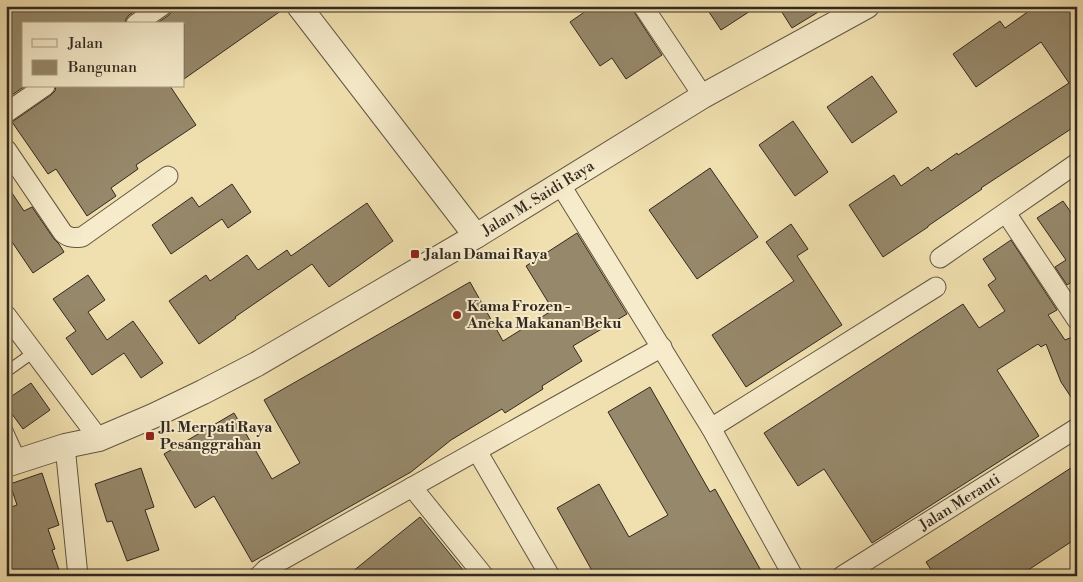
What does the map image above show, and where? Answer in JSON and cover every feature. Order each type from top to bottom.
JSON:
[{"type":"street","points":[[139,22],[162,6]]},
{"type":"street","points":[[299,6],[476,236]]},
{"type":"street","points":[[643,6],[703,96]]},
{"type":"street","name":"Jalan M. Saidi Raya","points":[[14,462],[66,446],[99,439],[153,416],[257,364],[476,236],[703,96],[867,6]]},
{"type":"street","points":[[6,113],[42,88]]},
{"type":"street","points":[[6,149],[63,233],[68,237],[82,237],[168,176]]},
{"type":"street","points":[[940,258],[1077,163]]},
{"type":"street","points":[[560,184],[711,428],[793,576]]},
{"type":"street","points":[[1006,213],[1077,320]]},
{"type":"street","points":[[711,428],[936,287]]},
{"type":"street","points":[[6,315],[99,439]]},
{"type":"street","points":[[259,576],[266,569],[662,347]]},
{"type":"street","name":"Jalan Meranti","points":[[842,576],[1077,428]]},
{"type":"street","points":[[66,446],[78,576]]},
{"type":"street","points":[[477,451],[550,576]]},
{"type":"street","points":[[412,487],[484,576]]},
{"type":"lane","points":[[6,372],[34,352]]},
{"type":"lane","points":[[6,426],[14,462]]},
{"type":"building","points":[[6,6],[142,6],[129,15],[125,22],[22,22],[22,88],[6,99]]},
{"type":"building","points":[[173,6],[286,6],[185,78],[185,22],[159,22],[172,11]]},
{"type":"building","points":[[593,6],[632,6],[662,55],[626,79],[612,58],[600,66],[570,22]]},
{"type":"building","points":[[705,6],[758,6],[721,30]]},
{"type":"building","points":[[778,6],[828,6],[792,28]]},
{"type":"building","points":[[1036,6],[1077,6],[1077,125],[981,188],[883,257],[849,205],[894,175],[901,186],[928,167],[931,171],[1069,83],[1041,42],[976,87],[953,54],[1000,21],[1005,28]]},
{"type":"building","points":[[872,76],[897,112],[852,143],[827,107]]},
{"type":"building","points":[[56,88],[171,88],[196,125],[136,165],[138,169],[111,188],[116,196],[87,216],[56,169],[48,174],[12,122],[55,91]]},
{"type":"building","points":[[793,121],[828,172],[795,196],[759,145]]},
{"type":"building","points":[[710,168],[758,237],[697,279],[649,210]]},
{"type":"building","points":[[6,184],[24,211],[32,207],[64,252],[33,273],[6,233]]},
{"type":"building","points":[[232,184],[251,212],[228,228],[222,219],[171,254],[152,225],[192,197],[199,207]]},
{"type":"building","points":[[1063,201],[1077,221],[1077,278],[1067,285],[1055,267],[1066,260],[1037,218]]},
{"type":"building","points":[[367,203],[393,241],[329,287],[312,264],[199,344],[169,301],[206,275],[210,281],[247,255],[258,270],[287,250],[291,256]]},
{"type":"building","points":[[791,224],[808,249],[797,256],[842,325],[746,387],[712,335],[794,281],[766,242]]},
{"type":"building","points":[[577,233],[627,314],[573,346],[582,361],[542,386],[543,389],[505,413],[502,409],[451,440],[411,472],[252,562],[214,496],[195,508],[164,454],[234,413],[272,479],[300,463],[264,400],[470,282],[503,341],[553,310],[526,266]]},
{"type":"building","points":[[1011,240],[1057,310],[1048,315],[1065,340],[1077,335],[1077,406],[1061,382],[1046,344],[1041,347],[1038,344],[997,370],[1039,436],[872,543],[824,469],[798,486],[764,433],[963,304],[979,328],[1005,311],[988,285],[996,279],[983,259]]},
{"type":"building","points":[[88,275],[105,300],[88,312],[107,340],[133,321],[163,363],[141,378],[124,353],[92,375],[66,338],[76,331],[53,299]]},
{"type":"building","points":[[31,383],[50,410],[23,429],[6,406],[6,400]]},
{"type":"building","points":[[650,387],[710,492],[715,489],[764,576],[595,576],[557,508],[599,484],[629,537],[668,515],[608,412]]},
{"type":"building","points":[[1077,464],[1077,538],[1019,576],[935,576],[926,562]]},
{"type":"building","points":[[141,468],[154,507],[145,510],[159,550],[127,561],[112,521],[107,522],[95,484]]},
{"type":"building","points":[[42,473],[59,525],[48,529],[55,549],[52,550],[59,570],[43,576],[6,576],[6,509],[17,505],[10,484]]},
{"type":"building","points":[[420,517],[468,576],[347,576]]},
{"type":"place","name":"Jalan Damai Raya","points":[[415,254]]},
{"type":"place","name":"Kama Frozen - Aneka Makanan Beku","points":[[457,315]]},
{"type":"place","name":"Jl. Merpati Raya Pesanggrahan","points":[[150,436]]}]
